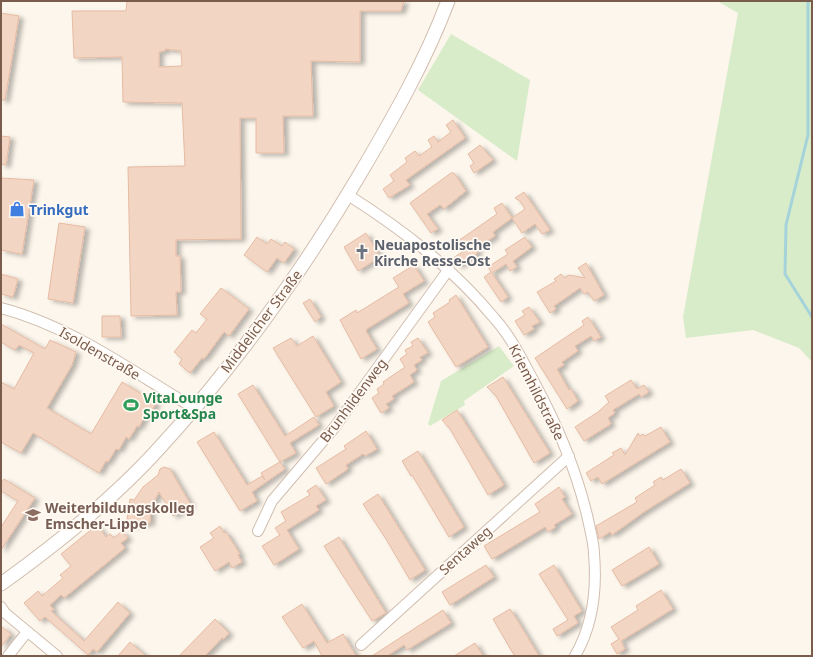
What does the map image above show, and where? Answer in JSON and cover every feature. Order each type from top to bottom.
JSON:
[{"type":"street","name":"Middelicher Straße","points":[[1,584],[94,511],[151,458],[229,366],[304,264],[348,195],[414,77],[432,42],[448,1]]},
{"type":"street","name":"Kriemhildstraße","points":[[348,195],[394,224],[449,269],[478,300],[508,337],[545,403],[569,456],[584,503],[594,553],[594,599],[584,641],[575,656]]},
{"type":"street","name":"Brunhildenweg","points":[[258,531],[272,501],[334,428],[449,269]]},
{"type":"street","name":"Isoldenstraße","points":[[1,308],[47,324],[81,341],[194,408]]},
{"type":"street","name":"Sentaweg","points":[[361,645],[569,456]]},
{"type":"street","points":[[1,607],[5,614],[57,656]]},
{"type":"street","points":[[8,656],[27,632]]},
{"type":"green space","points":[[717,1],[812,1],[812,362],[799,348],[753,330],[686,338],[683,317],[738,13]]},
{"type":"green space","points":[[451,34],[530,80],[517,161],[418,90]]},
{"type":"green space","points":[[499,346],[514,366],[464,401],[465,405],[430,426],[428,424],[441,381]]},
{"type":"building","points":[[127,1],[404,1],[401,11],[360,11],[360,62],[311,61],[313,116],[283,116],[284,153],[256,153],[256,118],[240,118],[241,239],[176,240],[176,256],[180,256],[181,292],[176,292],[177,315],[131,316],[128,167],[185,166],[182,103],[123,102],[122,57],[74,58],[72,11],[126,11]],"holes":[[[165,49],[181,51],[182,66],[159,67],[159,52],[165,51]]]},
{"type":"building","points":[[1,13],[19,16],[5,100],[1,100]]},
{"type":"building","points":[[453,120],[465,138],[406,180],[410,185],[389,198],[383,189],[394,181],[390,175],[407,162],[405,158],[415,151],[419,156],[432,147],[428,140],[434,136],[438,142],[451,132],[446,125]]},
{"type":"building","points":[[1,136],[10,137],[6,165],[1,164]]},
{"type":"building","points":[[480,145],[493,160],[474,173],[470,166],[474,163],[468,154]]},
{"type":"building","points":[[451,173],[454,173],[466,191],[444,209],[440,205],[427,214],[438,229],[431,233],[410,203]]},
{"type":"building","points":[[1,178],[34,180],[22,254],[1,250]]},
{"type":"building","points":[[524,192],[550,230],[542,234],[535,224],[522,233],[512,218],[525,209],[520,201],[515,198]]},
{"type":"building","points":[[502,203],[512,218],[493,232],[495,236],[475,249],[478,253],[458,266],[453,258],[464,251],[458,241],[497,214],[494,208]]},
{"type":"building","points":[[59,223],[85,227],[73,303],[48,299]]},
{"type":"building","name":"Neuapostolische Kirche Resse-Ost","points":[[366,233],[380,257],[358,271],[344,247]]},
{"type":"building","points":[[257,237],[267,244],[271,239],[282,246],[285,242],[294,249],[284,263],[277,258],[267,272],[244,255]]},
{"type":"building","points":[[525,237],[532,247],[513,261],[517,267],[510,271],[506,264],[492,273],[508,297],[501,302],[484,277],[491,272],[488,267],[508,254],[505,250]]},
{"type":"building","points":[[586,263],[604,295],[594,301],[588,292],[584,294],[580,288],[554,306],[556,309],[550,313],[537,292],[556,281],[554,279],[561,274],[564,278],[569,275],[585,278],[578,268]]},
{"type":"building","points":[[414,265],[424,281],[403,294],[409,303],[367,329],[366,331],[377,349],[361,359],[340,320],[356,310],[357,313],[399,287],[393,278]]},
{"type":"building","points":[[1,274],[18,279],[13,297],[1,294]]},
{"type":"building","points":[[221,288],[249,309],[229,336],[224,332],[204,359],[202,358],[190,373],[179,364],[182,359],[174,352],[192,330],[196,333],[207,319],[200,314]]},
{"type":"building","points":[[456,295],[488,347],[456,367],[428,322],[435,317],[433,313],[450,302],[449,300]]},
{"type":"building","points":[[310,299],[321,317],[315,322],[303,303]]},
{"type":"building","points":[[529,307],[540,322],[532,326],[534,329],[524,335],[515,321],[525,315],[522,311]]},
{"type":"building","points":[[102,316],[120,316],[121,337],[102,337]]},
{"type":"building","points":[[588,317],[601,337],[594,341],[591,336],[575,346],[578,351],[562,362],[564,365],[557,369],[569,390],[571,389],[578,401],[567,409],[535,358],[584,325],[582,321]]},
{"type":"building","points":[[1,324],[45,349],[50,340],[76,352],[72,365],[47,408],[91,434],[122,382],[156,403],[149,416],[146,414],[139,427],[137,426],[129,439],[126,437],[119,450],[116,449],[108,462],[106,461],[99,473],[33,433],[21,453],[1,442],[1,382],[14,389],[34,353],[19,345],[15,350],[1,342]]},
{"type":"building","points":[[313,336],[341,382],[326,392],[334,406],[316,417],[273,348],[291,338],[297,346]]},
{"type":"building","points":[[418,338],[428,353],[420,357],[422,360],[414,365],[417,370],[410,375],[414,382],[392,396],[394,399],[386,404],[389,408],[381,413],[372,398],[379,393],[377,389],[384,384],[383,382],[405,367],[400,359],[407,354],[405,350],[413,346],[411,342]]},
{"type":"building","points":[[503,377],[550,453],[534,463],[496,396],[487,387]]},
{"type":"building","points":[[631,380],[637,389],[644,385],[649,392],[641,397],[639,394],[613,410],[615,413],[608,418],[611,424],[584,441],[575,427],[598,412],[609,402],[605,396]]},
{"type":"building","points":[[253,385],[285,436],[314,417],[319,425],[290,443],[296,453],[280,462],[238,394]]},
{"type":"building","points":[[457,410],[504,485],[488,495],[450,429],[442,420]]},
{"type":"building","points":[[661,427],[670,442],[602,484],[598,477],[591,481],[586,473],[614,455],[612,453],[621,448],[625,455],[638,433],[640,436],[643,434],[645,436]]},
{"type":"building","points":[[366,431],[377,449],[365,456],[363,454],[346,465],[348,469],[326,484],[316,468],[346,449],[344,446]]},
{"type":"building","points":[[214,432],[247,485],[262,476],[265,480],[261,473],[280,462],[285,469],[252,492],[257,501],[240,511],[197,442]]},
{"type":"building","points":[[418,451],[464,527],[449,537],[402,461]]},
{"type":"building","points":[[164,467],[170,469],[191,505],[173,516],[159,492],[151,508],[150,523],[126,526],[130,499],[134,500],[143,487],[158,475],[160,469]]},
{"type":"building","points":[[681,469],[690,483],[644,512],[612,535],[610,532],[599,539],[596,526],[637,502],[635,498],[655,485],[653,482],[661,477],[663,480]]},
{"type":"building","points":[[4,479],[35,498],[1,550],[1,527],[18,501],[1,491],[1,483]]},
{"type":"building","points":[[316,485],[326,500],[316,506],[319,510],[287,530],[299,549],[274,565],[262,546],[280,535],[275,528],[286,521],[281,512],[310,495],[307,491]]},
{"type":"building","points":[[559,487],[565,497],[562,499],[572,514],[554,525],[556,527],[548,532],[545,527],[492,559],[484,546],[540,512],[535,504]]},
{"type":"building","points":[[378,494],[425,570],[410,580],[363,504]]},
{"type":"building","points":[[97,525],[106,537],[110,534],[114,538],[122,531],[128,538],[121,543],[125,548],[64,598],[61,595],[50,605],[54,610],[51,611],[84,641],[118,602],[130,613],[97,652],[93,649],[88,655],[45,617],[40,621],[24,603],[38,591],[42,596],[63,578],[60,575],[71,566],[61,554]]},
{"type":"building","points":[[220,526],[224,533],[226,532],[240,554],[238,555],[242,562],[232,568],[229,562],[215,571],[200,547],[214,538],[210,533]]},
{"type":"building","points":[[339,537],[386,613],[372,621],[324,546]]},
{"type":"building","points":[[649,547],[659,564],[622,586],[612,570]]},
{"type":"building","points":[[486,565],[494,577],[450,605],[442,592]]},
{"type":"building","points":[[554,565],[582,611],[574,616],[578,623],[557,636],[553,629],[568,620],[539,574]]},
{"type":"building","points":[[661,590],[673,609],[621,641],[625,649],[617,654],[611,644],[619,639],[611,627],[638,610],[636,606]]},
{"type":"building","points":[[302,604],[327,643],[343,634],[356,656],[322,656],[314,641],[303,648],[282,617]]},
{"type":"building","points":[[510,609],[539,656],[515,656],[511,650],[493,619]]},
{"type":"building","points":[[443,610],[451,623],[407,650],[404,645],[387,656],[372,656]]},
{"type":"building","points":[[215,619],[229,633],[224,639],[222,638],[205,656],[179,656]]},
{"type":"building","points":[[1,626],[11,634],[1,647]]},
{"type":"building","points":[[130,642],[146,656],[118,656]]},
{"type":"building","points":[[475,643],[483,656],[454,656]]},
{"type":"waterway","points":[[808,1],[808,135],[786,225],[785,274],[812,317]]},
{"type":"place","name":"Trinkgut","points":[[17,209]]},
{"type":"place","name":"Neuapostolische Kirche Resse-Ost","points":[[362,252]]},
{"type":"place","name":"VitaLounge Sport&Spa","points":[[131,405]]},
{"type":"place","name":"Weiterbildungskolleg Emscher-Lippe","points":[[33,515]]}]
